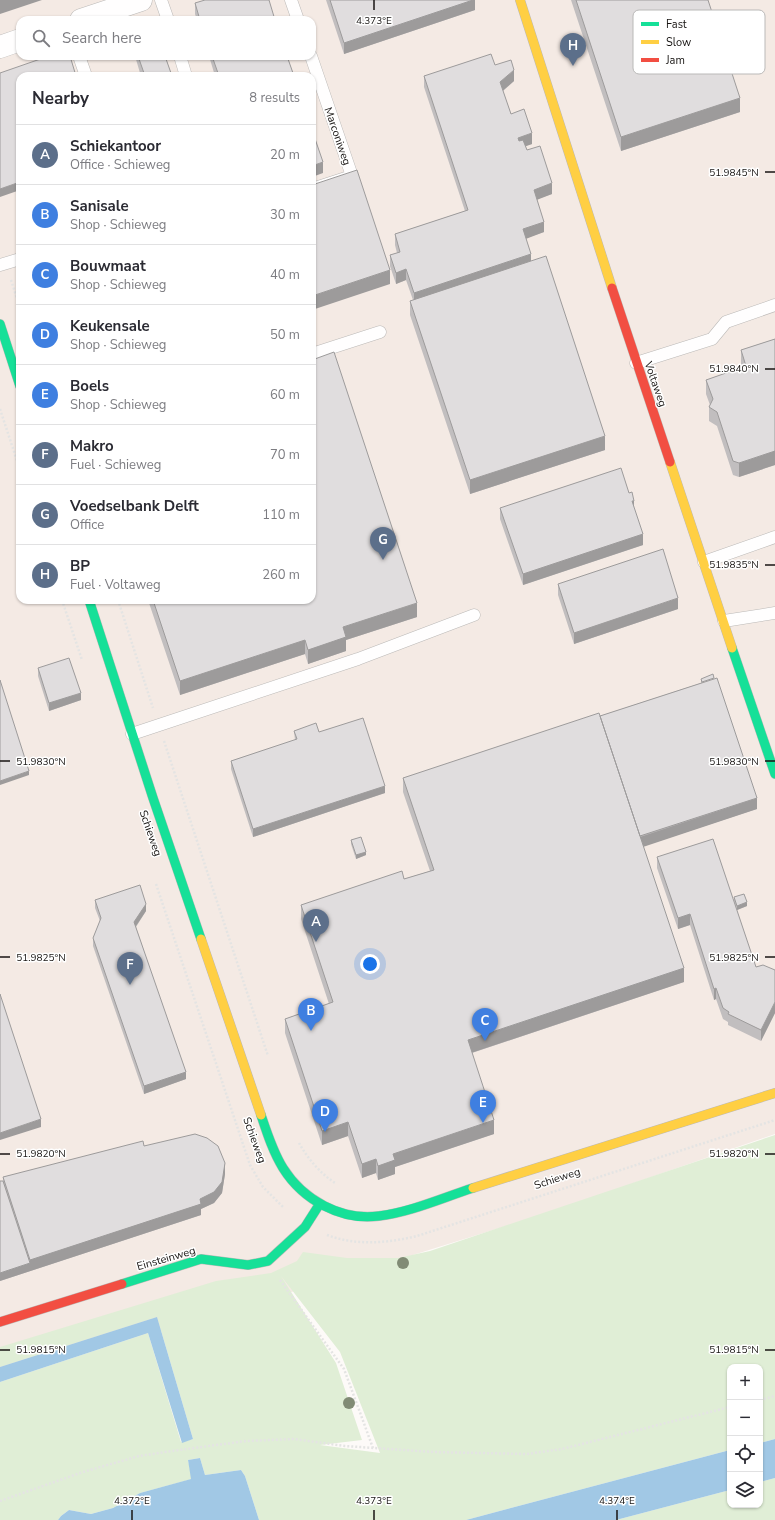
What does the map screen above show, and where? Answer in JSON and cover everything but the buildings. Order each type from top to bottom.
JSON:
[{"type":"street","points":[[93,16],[141,0]]},
{"type":"street","name":"Voltaweg","points":[[520,0],[636,363],[775,774]]},
{"type":"street","points":[[0,47],[16,41]]},
{"type":"street","points":[[0,324],[16,374]]},
{"type":"street","name":"Schieweg","points":[[90,604],[132,734],[269,1137],[283,1168],[302,1192],[319,1205],[353,1215],[378,1216],[404,1210],[775,1093]]},
{"type":"street","points":[[268,1261],[305,1227],[319,1205]]},
{"type":"street","name":"Einsteinweg","points":[[0,1322],[201,1259],[248,1265],[268,1261]]},
{"type":"lane","points":[[161,0],[167,16]]},
{"type":"lane","points":[[292,0],[297,16]]},
{"type":"lane","points":[[80,60],[85,72]]},
{"type":"lane","points":[[181,60],[185,72]]},
{"type":"lane","name":"Marconiweg","points":[[312,60],[352,176],[316,188]]},
{"type":"lane","points":[[0,265],[16,259]]},
{"type":"lane","points":[[636,363],[712,339],[726,322],[775,305]]},
{"type":"lane","points":[[316,353],[380,332]]},
{"type":"lane","points":[[704,562],[775,537]]},
{"type":"lane","points":[[724,621],[775,612]]},
{"type":"lane","points":[[132,734],[358,659],[474,615]]},
{"type":"path","points":[[0,409],[16,458]]},
{"type":"path","points":[[63,604],[82,660]]},
{"type":"path","points":[[119,604],[269,1061]]},
{"type":"path","name":"Schieweg","points":[[154,878],[250,1165],[263,1187],[305,1227],[336,1238],[362,1242],[391,1242],[417,1236],[775,1120]]},
{"type":"path","points":[[297,1140],[307,1157],[321,1172],[338,1185]]},
{"type":"path","points":[[268,1261],[344,1369],[373,1448]]},
{"type":"path","points":[[763,1399],[775,1396]]},
{"type":"path","points":[[0,1501],[83,1472],[139,1456],[246,1441],[294,1439],[345,1446],[433,1452],[527,1454],[562,1449],[727,1408]]},
{"type":"shaded area","points":[[0,0],[775,0],[775,1134],[548,1213],[323,1283],[0,1376]]},
{"type":"green space","points":[[775,1135],[775,1439],[763,1442],[763,1364],[727,1364],[727,1451],[466,1520],[259,1520],[245,1476],[241,1470],[205,1475],[200,1458],[188,1460],[192,1479],[140,1493],[113,1508],[91,1514],[69,1510],[58,1520],[0,1520],[0,1382],[148,1333],[181,1442],[193,1439],[157,1317],[0,1367],[0,1347],[216,1281],[271,1273],[297,1261],[303,1252],[347,1258],[398,1258],[430,1251]],"holes":[[[281,1276],[340,1352],[380,1453],[320,1445],[362,1440],[336,1363]]]},
{"type":"green space","points":[[775,1478],[775,1520],[616,1520],[727,1491],[727,1508],[763,1508],[763,1481]]},
{"type":"water","points":[[157,1317],[193,1439],[182,1443],[148,1333],[0,1382],[0,1367]]},
{"type":"water","points":[[775,1439],[775,1478],[763,1481],[763,1472],[763,1442]]},
{"type":"water","points":[[727,1451],[727,1491],[616,1520],[466,1520]]},
{"type":"water","points":[[200,1458],[205,1475],[241,1470],[245,1476],[259,1520],[58,1520],[69,1510],[91,1514],[113,1508],[140,1493],[191,1479],[188,1460]]},
{"type":"traffic: fast","points":[[0,324],[16,374]]},
{"type":"traffic: fast","points":[[90,604],[153,798],[201,939]]},
{"type":"traffic: fast","points":[[732,648],[775,774]]},
{"type":"traffic: fast","points":[[261,1115],[276,1156],[291,1179],[312,1199],[337,1211],[365,1217],[391,1214],[415,1208],[473,1188]]},
{"type":"traffic: fast","points":[[122,1284],[201,1259],[248,1265],[268,1261],[305,1227],[319,1205]]},
{"type":"traffic: slow","points":[[520,0],[612,288]]},
{"type":"traffic: slow","points":[[670,462],[732,648]]},
{"type":"traffic: slow","points":[[201,939],[261,1115]]},
{"type":"traffic: slow","points":[[473,1188],[775,1093]]},
{"type":"traffic: jam","points":[[612,288],[670,462]]},
{"type":"traffic: jam","points":[[0,1322],[122,1284]]},
{"type":"place","name":"BP","points":[[573,66]]},
{"type":"place","name":"Voedselbank Delft","points":[[383,560]]},
{"type":"place","name":"Schiekantoor","points":[[316,942]]},
{"type":"place","name":"Makro","points":[[130,985]]},
{"type":"place","name":"Sanisale","points":[[311,1031]]},
{"type":"place","name":"Bouwmaat","points":[[485,1041]]},
{"type":"place","name":"Boels","points":[[483,1123]]},
{"type":"place","name":"Keukensale","points":[[325,1132]]}]
